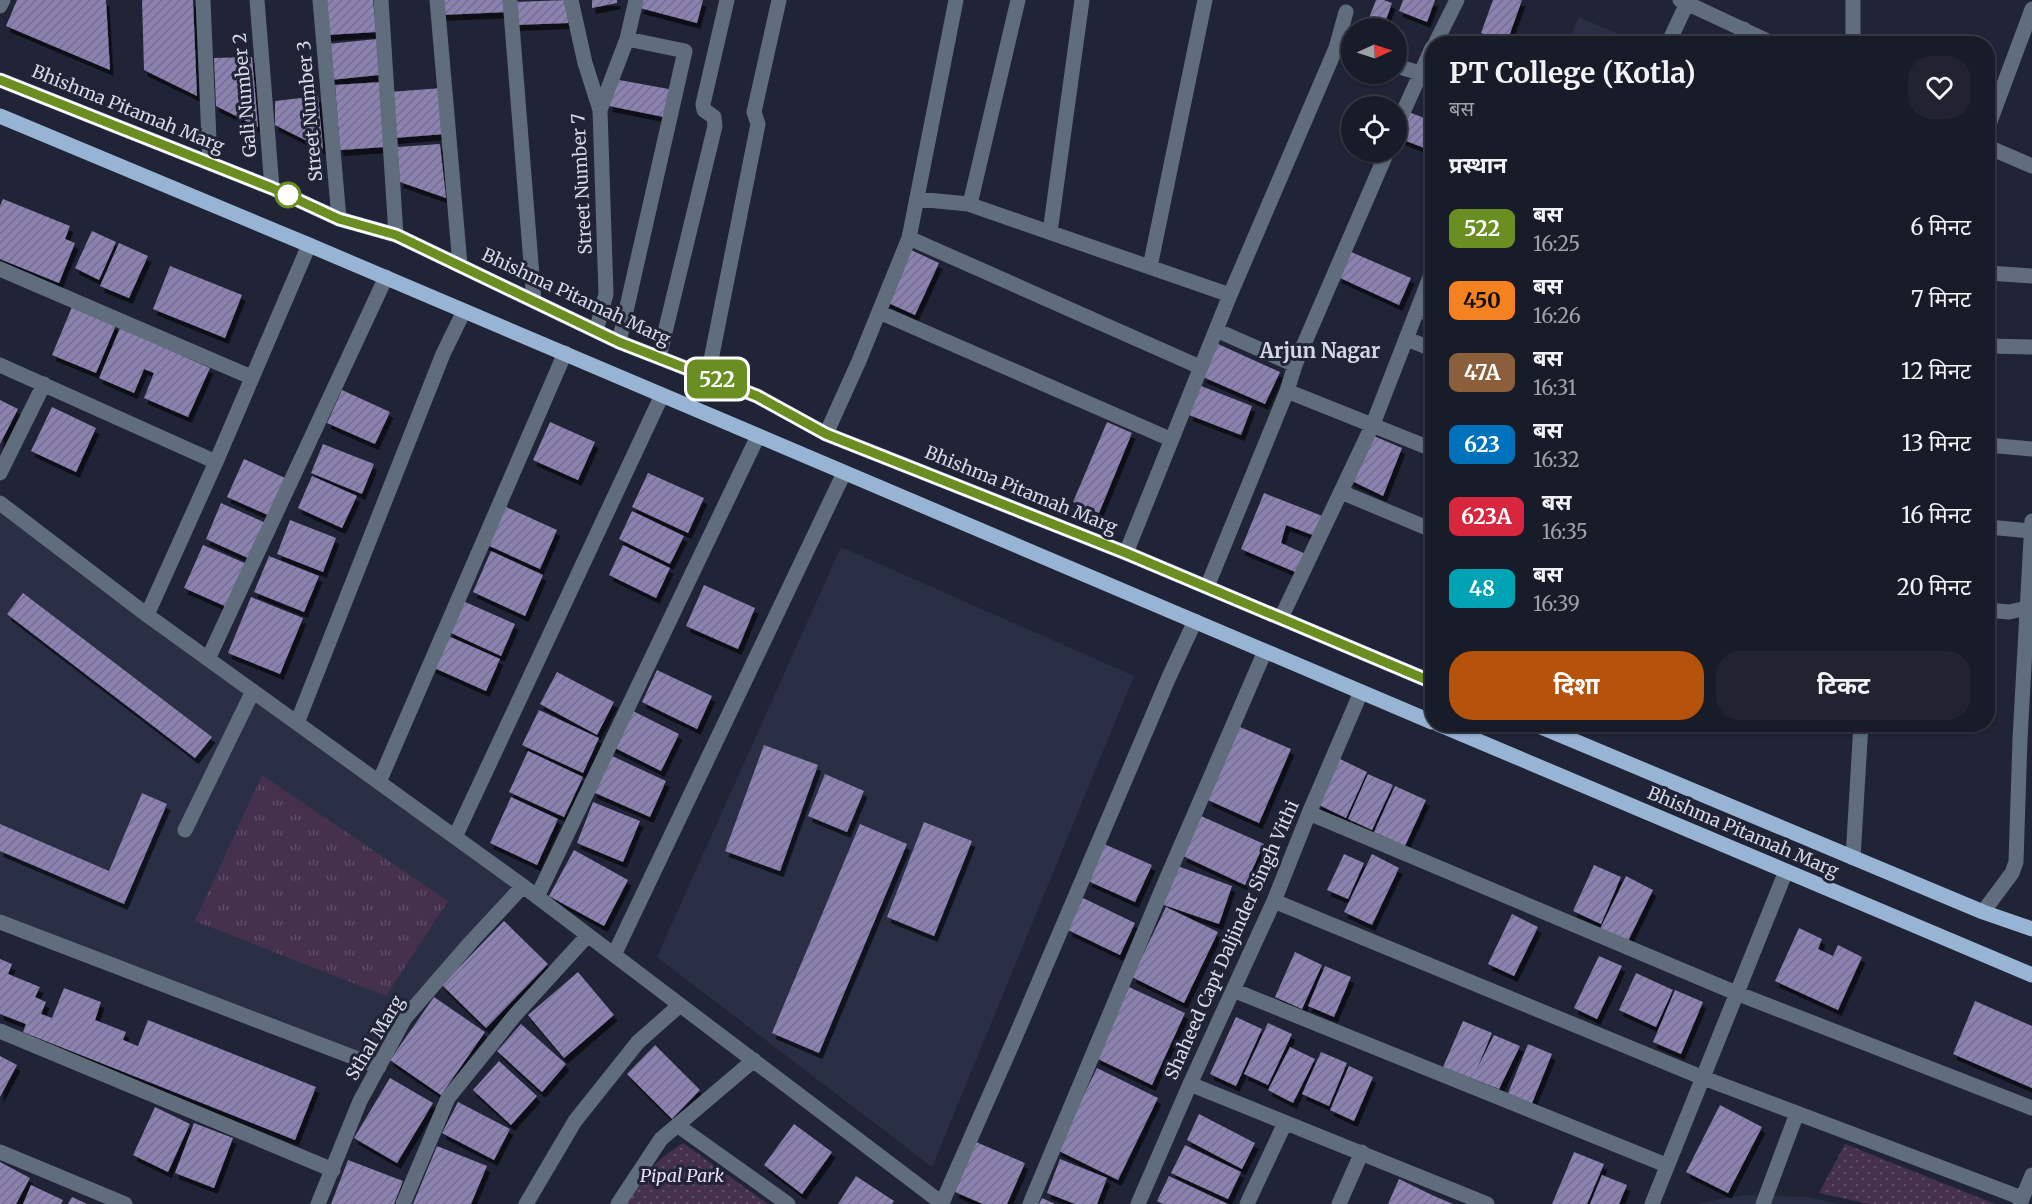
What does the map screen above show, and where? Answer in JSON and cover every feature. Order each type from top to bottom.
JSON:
[{"type":"main road","name":"Bhishma Pitamah Marg","points":[[0,80],[272,188],[339,219],[396,235],[619,342],[757,396],[826,434],[1126,553],[1425,679]]},
{"type":"main road","points":[[0,116],[565,353],[1425,719]]},
{"type":"main road","name":"Bhishma Pitamah Marg","points":[[1457,732],[2032,975]]},
{"type":"main road","name":"Bhishma Pitamah Marg","points":[[1553,732],[1983,912],[2032,929]]},
{"type":"street","points":[[0,6],[3,0]]},
{"type":"street","points":[[203,0],[210,163]]},
{"type":"street","name":"Gali Number 2","points":[[257,0],[272,188]]},
{"type":"street","name":"Street Number 3","points":[[320,0],[339,219]]},
{"type":"street","points":[[381,0],[396,235]]},
{"type":"street","points":[[437,0],[460,265]]},
{"type":"street","points":[[510,0],[534,301]]},
{"type":"street","name":"Street Number 7","points":[[571,0],[585,63],[600,110],[606,294],[596,331]]},
{"type":"street","points":[[600,110],[627,39],[636,0]]},
{"type":"street","points":[[659,357],[715,126],[714,117],[704,110],[703,104],[727,0]]},
{"type":"street","points":[[708,375],[758,124],[754,112],[779,0]]},
{"type":"street","points":[[826,434],[909,238],[956,0]]},
{"type":"street","points":[[970,204],[1018,0]]},
{"type":"street","points":[[1050,232],[1082,0]]},
{"type":"street","points":[[1150,267],[1205,0]]},
{"type":"street","points":[[1439,36],[1457,0]]},
{"type":"street","points":[[1853,0],[1853,36]]},
{"type":"street","points":[[1671,36],[1683,2],[1758,36]]},
{"type":"street","points":[[1995,108],[2032,9]]},
{"type":"street","points":[[1126,553],[1170,439],[1336,48],[1346,12]]},
{"type":"street","points":[[1740,36],[1744,29]]},
{"type":"street","points":[[619,342],[685,51],[627,39]]},
{"type":"street","points":[[1336,48],[1341,49]]},
{"type":"street","points":[[1407,103],[1425,63]]},
{"type":"street","points":[[1407,69],[1420,73]]},
{"type":"street","points":[[1995,150],[2032,166]]},
{"type":"street","points":[[1207,587],[1287,391],[1295,365],[1383,162]]},
{"type":"street","points":[[917,199],[970,204],[1230,295]]},
{"type":"street","points":[[909,238],[1200,367]]},
{"type":"street","points":[[147,615],[216,462],[309,245]]},
{"type":"street","points":[[0,269],[251,377]]},
{"type":"street","points":[[1995,273],[2032,276]]},
{"type":"street","points":[[208,659],[386,278]]},
{"type":"street","points":[[1281,618],[1373,424],[1425,291]]},
{"type":"street","points":[[297,723],[444,354],[464,311]]},
{"type":"street","points":[[879,312],[1170,439]]},
{"type":"street","points":[[1216,330],[1295,365]]},
{"type":"street","points":[[1407,339],[1425,346]]},
{"type":"street","points":[[1995,346],[2032,347]]},
{"type":"street","points":[[379,782],[565,353]]},
{"type":"street","points":[[0,365],[216,462]]},
{"type":"street","points":[[0,473],[44,384]]},
{"type":"street","points":[[1287,391],[1425,446]]},
{"type":"street","points":[[455,837],[663,395]]},
{"type":"street","points":[[537,897],[758,436]]},
{"type":"street","points":[[1995,446],[2032,449]]},
{"type":"street","points":[[615,955],[844,473]]},
{"type":"street","points":[[1341,492],[1425,527]]},
{"type":"street","points":[[0,503],[147,615],[523,886],[943,1204],[1168,677],[1195,621]]},
{"type":"street","points":[[1983,912],[2012,873],[2016,862],[2026,740],[2027,608],[2032,526],[1995,527]]},
{"type":"street","points":[[1995,611],[2009,612],[2027,608]]},
{"type":"street","points":[[1030,1204],[1265,651]]},
{"type":"street","points":[[185,830],[253,692]]},
{"type":"street","name":"Shaheed Capt Daljinder Singh Vithi","points":[[1138,1204],[1274,901],[1361,692]]},
{"type":"street","points":[[1853,858],[1861,732]]},
{"type":"street","points":[[1309,813],[1736,993],[2032,1108]]},
{"type":"street","points":[[1652,1204],[1701,1077],[1786,871]]},
{"type":"street","name":"Sthal Marg","points":[[318,1204],[360,1101],[405,1018],[523,886]]},
{"type":"street","points":[[1274,901],[1701,1077],[2021,1201],[2032,1175]]},
{"type":"street","points":[[0,922],[379,1067]]},
{"type":"street","points":[[403,1204],[448,1098],[515,1015],[588,935]]},
{"type":"street","points":[[1233,990],[1666,1165]]},
{"type":"street","points":[[526,1204],[575,1121],[638,1042],[680,1005]]},
{"type":"street","points":[[0,1031],[333,1170]]},
{"type":"street","points":[[618,1204],[661,1139],[753,1060]]},
{"type":"street","points":[[1190,1084],[1487,1204]]},
{"type":"street","points":[[1763,1204],[1797,1113]]},
{"type":"street","points":[[1247,1204],[1285,1123]]},
{"type":"street","points":[[677,1125],[788,1204]]},
{"type":"street","points":[[0,1152],[125,1204]]},
{"type":"street","points":[[1339,1204],[1362,1152]]},
{"type":"shaded area","points":[[1579,17],[1623,36],[1570,36]]},
{"type":"shaded area","points":[[0,503],[523,886],[405,1018],[379,1067],[0,922]]},
{"type":"shaded area","points":[[841,547],[1134,676],[932,1167],[657,957]]},
{"type":"shaded area","points":[[1743,1195],[1808,1197],[1839,1204],[1696,1204]]},
{"type":"green space","points":[[262,775],[448,901],[386,996],[195,921]]},
{"type":"green space","name":"Pipal Park","points":[[683,1143],[768,1204],[625,1204],[650,1170],[664,1156]]},
{"type":"green space","points":[[1845,1144],[1995,1204],[1869,1204],[1819,1193]]},
{"type":"building","points":[[17,0],[106,0],[110,70],[6,26]]},
{"type":"building","points":[[142,0],[193,0],[197,96],[144,70]]},
{"type":"building","points":[[326,0],[373,0],[376,32],[327,35]]},
{"type":"building","points":[[441,0],[507,0],[507,12],[441,15]]},
{"type":"building","points":[[567,0],[568,23],[515,25],[514,2]]},
{"type":"building","points":[[592,0],[617,0],[617,3],[592,8]]},
{"type":"building","points":[[642,0],[703,0],[697,23],[640,8]]},
{"type":"building","points":[[1376,0],[1392,3],[1387,18],[1369,18]]},
{"type":"building","points":[[1403,0],[1435,0],[1427,22],[1399,11]]},
{"type":"building","points":[[1493,0],[1522,0],[1509,36],[1490,36],[1481,33]]},
{"type":"building","points":[[377,39],[379,75],[330,80],[327,44]]},
{"type":"building","points":[[252,57],[258,127],[216,106],[214,58]]},
{"type":"building","points":[[614,79],[674,90],[669,118],[609,106]]},
{"type":"building","points":[[381,82],[385,147],[340,150],[335,85]]},
{"type":"building","points":[[442,88],[445,134],[394,138],[390,92]]},
{"type":"building","points":[[318,96],[323,149],[275,125],[275,101]]},
{"type":"building","points":[[1407,111],[1425,118],[1425,148],[1407,141]]},
{"type":"building","points":[[440,144],[446,198],[400,182],[397,147]]},
{"type":"building","points":[[3,199],[70,226],[65,239],[75,243],[59,283],[0,259],[0,206]]},
{"type":"building","points":[[92,231],[116,242],[99,280],[75,268]]},
{"type":"building","points":[[119,243],[148,256],[129,298],[100,286]]},
{"type":"building","points":[[909,249],[939,263],[915,315],[884,301]]},
{"type":"building","points":[[1349,251],[1411,278],[1399,305],[1338,277]]},
{"type":"building","points":[[170,266],[242,295],[225,338],[153,309]]},
{"type":"building","points":[[72,307],[116,325],[96,373],[52,355]]},
{"type":"building","points":[[120,328],[210,368],[188,417],[144,398],[154,373],[144,369],[134,393],[99,378]]},
{"type":"building","points":[[1218,344],[1280,372],[1265,404],[1203,377]]},
{"type":"building","points":[[1201,386],[1252,406],[1241,435],[1189,415]]},
{"type":"building","points":[[342,390],[390,412],[375,444],[327,423]]},
{"type":"building","points":[[0,400],[18,409],[0,444]]},
{"type":"building","points":[[52,407],[96,428],[76,472],[31,451]]},
{"type":"building","points":[[550,422],[595,442],[578,480],[533,460]]},
{"type":"building","points":[[1107,422],[1132,433],[1099,513],[1073,502]]},
{"type":"building","points":[[1369,434],[1402,448],[1383,496],[1350,480]]},
{"type":"building","points":[[323,444],[374,464],[362,494],[311,473]]},
{"type":"building","points":[[244,459],[285,478],[268,515],[227,497]]},
{"type":"building","points":[[648,473],[704,498],[688,533],[632,507]]},
{"type":"building","points":[[312,476],[357,496],[342,528],[298,508]]},
{"type":"building","points":[[1264,493],[1325,517],[1318,537],[1286,525],[1281,543],[1308,555],[1300,574],[1241,549]]},
{"type":"building","points":[[221,503],[266,523],[250,559],[206,539]]},
{"type":"building","points":[[502,505],[557,530],[540,569],[485,544]]},
{"type":"building","points":[[632,511],[684,536],[670,564],[619,539]]},
{"type":"building","points":[[290,520],[336,538],[323,572],[277,554]]},
{"type":"building","points":[[203,545],[247,564],[227,607],[184,588]]},
{"type":"building","points":[[623,545],[670,568],[656,598],[609,575]]},
{"type":"building","points":[[491,551],[543,575],[525,616],[473,592]]},
{"type":"building","points":[[269,556],[319,576],[304,612],[254,592]]},
{"type":"building","points":[[704,585],[755,608],[738,649],[686,626]]},
{"type":"building","points":[[23,593],[212,737],[195,758],[7,614]]},
{"type":"building","points":[[251,597],[303,618],[280,674],[228,653]]},
{"type":"building","points":[[463,601],[515,624],[501,656],[449,632]]},
{"type":"building","points":[[446,635],[500,659],[486,691],[432,667]]},
{"type":"building","points":[[657,670],[712,696],[697,729],[642,702]]},
{"type":"building","points":[[557,672],[614,702],[597,735],[540,704]]},
{"type":"building","points":[[629,709],[679,734],[661,771],[611,746]]},
{"type":"building","points":[[539,710],[599,738],[583,773],[522,745]]},
{"type":"building","points":[[1240,727],[1291,749],[1259,823],[1208,800]]},
{"type":"building","points":[[764,745],[818,765],[780,871],[725,851]]},
{"type":"building","points":[[528,751],[583,777],[564,817],[509,792]]},
{"type":"building","points":[[610,755],[666,781],[650,817],[593,792]]},
{"type":"building","points":[[1338,758],[1367,772],[1346,818],[1317,804]]},
{"type":"building","points":[[825,774],[864,791],[847,832],[808,816]]},
{"type":"building","points":[[1368,774],[1393,785],[1372,830],[1348,819]]},
{"type":"building","points":[[1395,786],[1426,800],[1405,846],[1374,832]]},
{"type":"building","points":[[142,793],[167,804],[124,904],[0,851],[0,824],[109,871]]},
{"type":"building","points":[[511,797],[558,819],[537,865],[490,843]]},
{"type":"building","points":[[593,802],[640,821],[623,862],[577,843]]},
{"type":"building","points":[[1201,816],[1264,844],[1245,885],[1183,856]]},
{"type":"building","points":[[924,822],[972,841],[934,936],[887,917]]},
{"type":"building","points":[[860,824],[907,844],[819,1053],[772,1033]]},
{"type":"building","points":[[1104,844],[1152,865],[1135,902],[1088,881]]},
{"type":"building","points":[[574,850],[628,880],[604,926],[549,896]]},
{"type":"building","points":[[1344,854],[1364,863],[1348,899],[1327,890]]},
{"type":"building","points":[[1372,854],[1399,868],[1372,925],[1344,912]]},
{"type":"building","points":[[1175,865],[1232,886],[1219,924],[1161,904]]},
{"type":"building","points":[[1594,865],[1621,877],[1601,924],[1573,911]]},
{"type":"building","points":[[1626,876],[1653,890],[1627,943],[1600,929]]},
{"type":"building","points":[[1083,898],[1135,923],[1120,955],[1068,930]]},
{"type":"building","points":[[1166,907],[1218,932],[1184,1003],[1132,977]]},
{"type":"building","points":[[1512,914],[1538,927],[1514,976],[1488,964]]},
{"type":"building","points":[[504,921],[548,964],[486,1028],[442,985]]},
{"type":"building","points":[[1799,928],[1822,939],[1818,949],[1833,956],[1838,945],[1862,957],[1838,1010],[1775,981]]},
{"type":"building","points":[[1295,952],[1322,965],[1302,1009],[1275,997]]},
{"type":"building","points":[[1599,956],[1622,966],[1597,1019],[1574,1008]]},
{"type":"building","points":[[0,959],[12,964],[8,974],[40,987],[35,997],[46,1002],[41,1014],[52,1018],[64,988],[101,1002],[95,1020],[126,1032],[123,1040],[138,1046],[148,1020],[316,1087],[295,1140],[23,1032],[26,1024],[0,1014]]},
{"type":"building","points":[[1325,966],[1351,977],[1334,1017],[1308,1006]]},
{"type":"building","points":[[578,972],[614,1015],[564,1058],[528,1015]]},
{"type":"building","points":[[1636,973],[1673,990],[1656,1027],[1619,1010]]},
{"type":"building","points":[[1129,987],[1185,1013],[1152,1085],[1096,1058]]},
{"type":"building","points":[[1675,990],[1703,1002],[1681,1054],[1653,1042]]},
{"type":"building","points":[[434,997],[485,1032],[441,1095],[390,1060]]},
{"type":"building","points":[[1975,1001],[2032,1026],[2032,1088],[1953,1054]]},
{"type":"building","points":[[1236,1017],[1262,1029],[1236,1086],[1210,1074]]},
{"type":"building","points":[[1463,1021],[1492,1033],[1476,1071],[1494,1035],[1520,1046],[1499,1089],[1443,1067]]},
{"type":"building","points":[[1268,1023],[1292,1034],[1268,1085],[1244,1074]]},
{"type":"building","points":[[521,1024],[566,1064],[542,1092],[497,1051]]},
{"type":"building","points":[[1528,1044],[1552,1054],[1530,1108],[1506,1098]]},
{"type":"building","points":[[655,1045],[700,1090],[672,1119],[627,1074]]},
{"type":"building","points":[[1290,1047],[1315,1059],[1293,1103],[1268,1090]]},
{"type":"building","points":[[1321,1052],[1347,1063],[1329,1106],[1302,1094]]},
{"type":"building","points":[[0,1056],[17,1065],[0,1097]]},
{"type":"building","points":[[499,1061],[537,1096],[511,1125],[473,1090]]},
{"type":"building","points":[[1349,1066],[1373,1077],[1354,1121],[1330,1110]]},
{"type":"building","points":[[1097,1068],[1158,1098],[1118,1180],[1057,1150]]},
{"type":"building","points":[[390,1078],[433,1103],[397,1163],[354,1138]]},
{"type":"building","points":[[458,1102],[510,1129],[494,1160],[442,1133]]},
{"type":"building","points":[[1720,1105],[1762,1127],[1728,1193],[1686,1172]]},
{"type":"building","points":[[155,1107],[190,1124],[168,1172],[133,1155]]},
{"type":"building","points":[[1199,1114],[1255,1143],[1242,1169],[1187,1140]]},
{"type":"building","points":[[194,1123],[233,1138],[214,1188],[175,1173]]},
{"type":"building","points":[[794,1124],[832,1152],[802,1194],[764,1165]]},
{"type":"building","points":[[976,1142],[1025,1163],[1007,1204],[983,1204],[955,1192]]},
{"type":"building","points":[[1185,1145],[1241,1172],[1228,1199],[1171,1173]]},
{"type":"building","points":[[437,1146],[487,1166],[471,1204],[413,1204]]},
{"type":"building","points":[[1574,1152],[1604,1164],[1587,1204],[1552,1204]]},
{"type":"building","points":[[1060,1159],[1107,1178],[1097,1204],[1075,1204],[1047,1193]]},
{"type":"building","points":[[348,1160],[403,1181],[394,1204],[331,1204]]},
{"type":"building","points":[[0,1162],[30,1178],[16,1204],[0,1204]]},
{"type":"building","points":[[1602,1175],[1627,1185],[1619,1204],[1590,1204]]},
{"type":"building","points":[[856,1176],[894,1201],[892,1204],[838,1204]]},
{"type":"building","points":[[1169,1176],[1228,1204],[1163,1204],[1157,1201]]},
{"type":"building","points":[[1399,1179],[1434,1196],[1453,1204],[1388,1204]]},
{"type":"building","points":[[31,1185],[63,1200],[61,1204],[23,1204]]},
{"type":"building","points":[[72,1197],[87,1204],[68,1204]]},
{"type":"building","points":[[1042,1198],[1055,1204],[1039,1204]]},
{"type":"bus line","name":"522","points":[[0,80],[272,188],[339,219],[396,235],[619,342],[757,396],[826,434],[1126,553],[1425,679]]},
{"type":"district","name":"Arjun Nagar","points":[[1320,351]]}]
